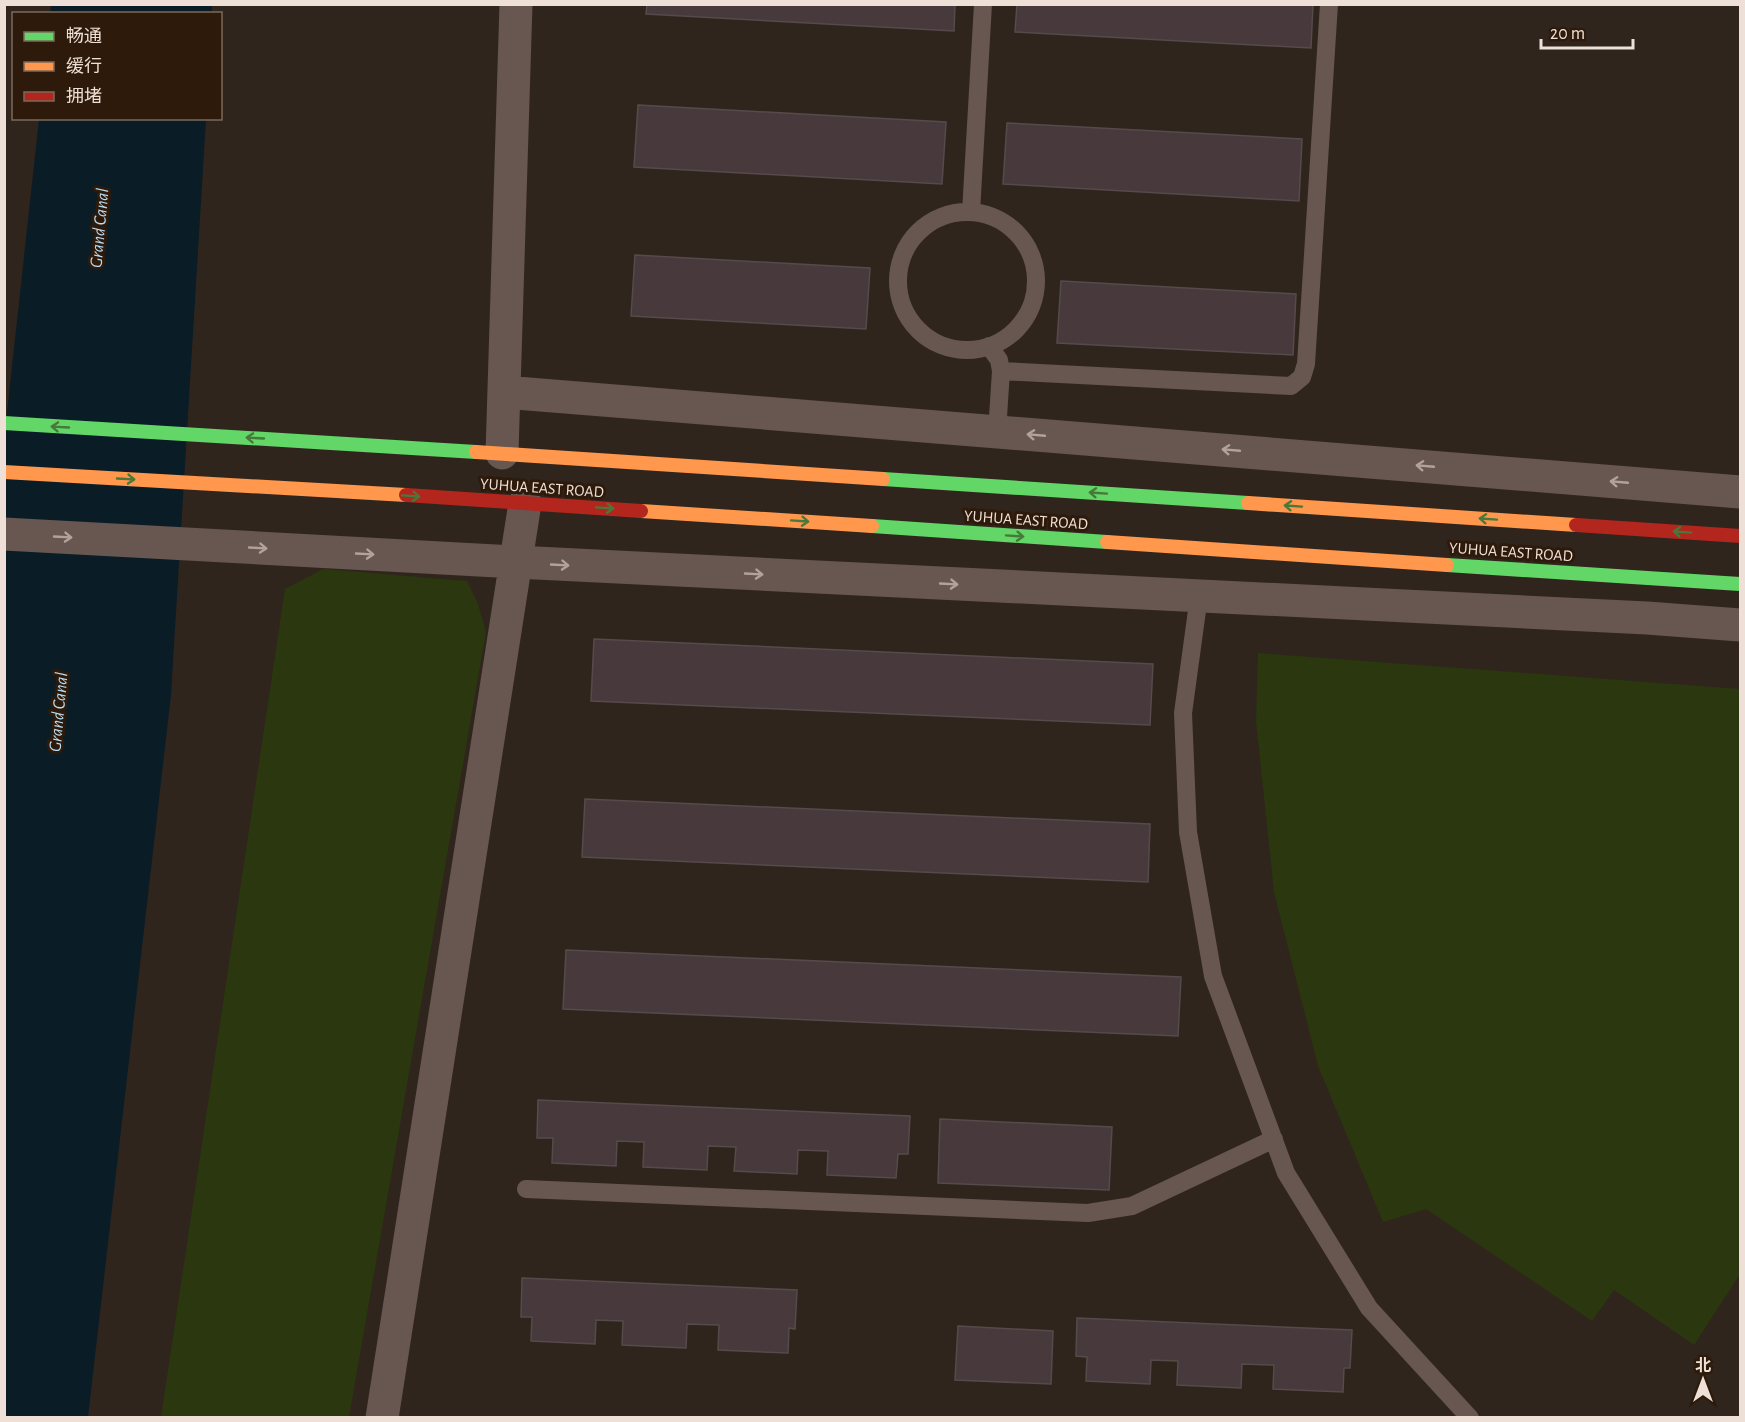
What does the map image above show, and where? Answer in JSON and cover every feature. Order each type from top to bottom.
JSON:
[{"type":"main road","name":"YUHUA EAST ROAD","points":[[4,423],[502,453],[1740,536]]},
{"type":"main road","name":"YUHUA EAST ROAD","points":[[4,472],[310,489],[1740,584]]},
{"type":"street","points":[[502,453],[516,4]]},
{"type":"street","points":[[504,392],[1740,492]]},
{"type":"street","points":[[382,1418],[525,503]]},
{"type":"street","points":[[4,534],[516,562],[1647,618],[1740,625]]},
{"type":"lane","points":[[971,212],[983,4]]},
{"type":"lane","points":[[1001,371],[1291,386],[1302,377],[1305,364],[1329,4]]},
{"type":"lane","points":[[971,212],[989,215],[1018,235],[1028,249],[1035,272],[1034,296],[1029,311],[1020,325],[1006,338],[989,346],[970,350],[951,348],[933,341],[918,329],[906,315],[899,297],[898,277],[901,259],[910,242],[922,228],[954,213],[971,212]]},
{"type":"lane","points":[[989,346],[999,360],[1001,371],[997,432]]},
{"type":"lane","points":[[1199,596],[1183,713],[1188,832],[1213,976],[1286,1173],[1369,1308],[1470,1418]]},
{"type":"lane","points":[[526,1189],[1088,1214],[1132,1206],[1274,1139]]},
{"type":"green space","points":[[323,569],[467,581],[478,604],[486,632],[349,1417],[161,1417],[285,589]]},
{"type":"green space","points":[[1258,653],[1740,689],[1740,1274],[1694,1345],[1614,1290],[1592,1321],[1426,1209],[1383,1222],[1318,1066],[1274,892],[1256,721]]},
{"type":"water","points":[[51,4],[212,5],[212,12],[50,12]]},
{"type":"water","name":"Grand Canal","points":[[39,120],[206,120],[171,695],[88,1417],[4,1417],[4,440]]},
{"type":"building","points":[[647,4],[955,4],[954,31],[646,14]]},
{"type":"building","points":[[1017,4],[1313,4],[1311,48],[1015,32]]},
{"type":"building","points":[[638,105],[946,122],[942,184],[634,167]]},
{"type":"building","points":[[1007,123],[1302,139],[1299,201],[1003,184]]},
{"type":"building","points":[[635,255],[870,268],[866,329],[631,316]]},
{"type":"building","points":[[1061,281],[1296,294],[1293,355],[1057,343]]},
{"type":"building","points":[[594,639],[1153,664],[1150,725],[591,701]]},
{"type":"building","points":[[585,799],[1150,824],[1148,882],[582,857]]},
{"type":"building","points":[[566,950],[1181,977],[1178,1036],[563,1009]]},
{"type":"building","points":[[538,1100],[910,1116],[908,1154],[898,1154],[896,1178],[827,1175],[828,1151],[798,1150],[797,1174],[734,1171],[736,1147],[708,1146],[707,1170],[643,1167],[644,1142],[617,1141],[616,1166],[552,1163],[553,1138],[537,1138]]},
{"type":"building","points":[[940,1119],[1112,1127],[1109,1190],[938,1183]]},
{"type":"building","points":[[522,1278],[797,1290],[795,1329],[789,1328],[788,1353],[718,1350],[719,1325],[687,1324],[686,1348],[622,1345],[623,1321],[596,1320],[595,1344],[531,1341],[532,1317],[521,1317]]},
{"type":"building","points":[[1077,1318],[1352,1330],[1350,1368],[1344,1368],[1343,1392],[1273,1389],[1274,1365],[1242,1364],[1241,1388],[1177,1385],[1178,1361],[1151,1360],[1150,1384],[1086,1381],[1087,1357],[1076,1356]]},
{"type":"building","points":[[958,1326],[1053,1331],[1051,1384],[955,1380]]},
{"type":"traffic: fast","points":[[4,423],[476,452]]},
{"type":"traffic: fast","points":[[883,479],[1248,503]]},
{"type":"traffic: fast","points":[[872,526],[1107,542]]},
{"type":"traffic: fast","points":[[1447,565],[1740,584]]},
{"type":"traffic: slow","points":[[476,452],[883,479]]},
{"type":"traffic: slow","points":[[4,472],[406,495]]},
{"type":"traffic: slow","points":[[1248,503],[1576,525]]},
{"type":"traffic: slow","points":[[641,511],[872,526]]},
{"type":"traffic: slow","points":[[1107,542],[1447,565]]},
{"type":"traffic: jam","points":[[406,495],[641,511]]},
{"type":"traffic: jam","points":[[1576,525],[1740,536]]}]
